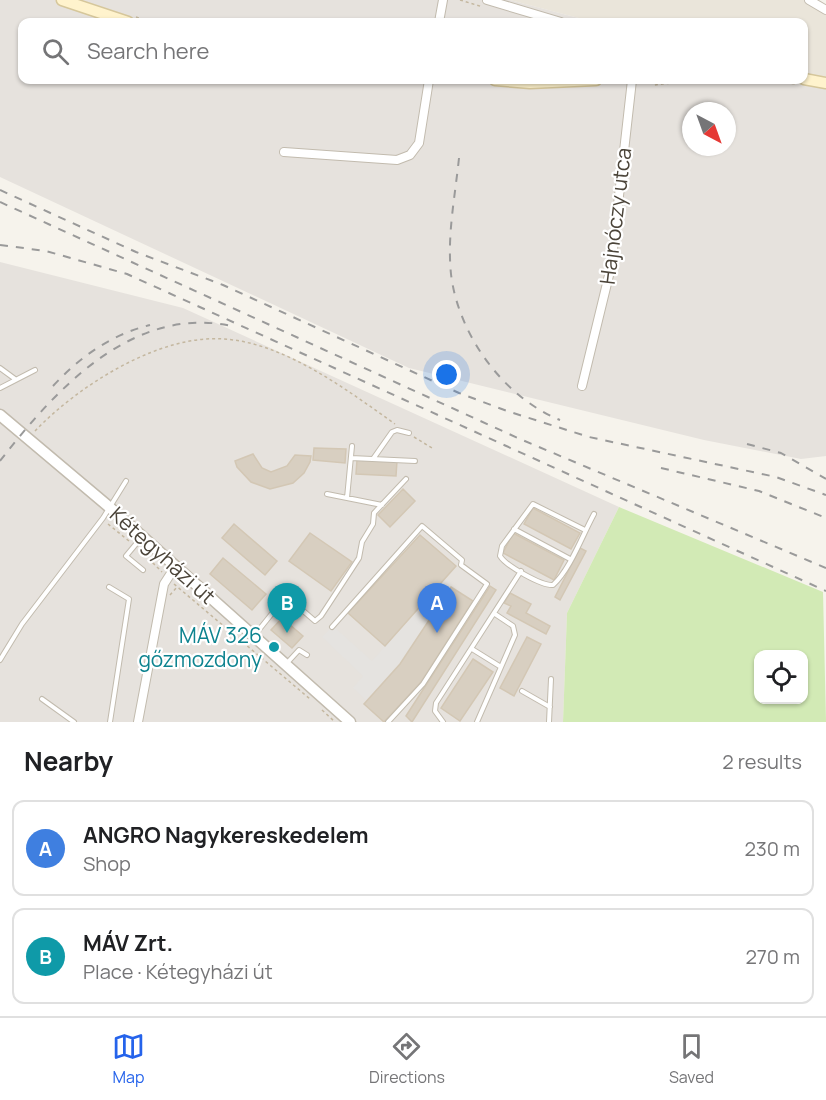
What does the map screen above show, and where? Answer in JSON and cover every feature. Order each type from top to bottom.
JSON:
[{"type":"main road","points":[[62,0],[116,18]]},
{"type":"main road","points":[[808,80],[826,83]]},
{"type":"street","points":[[440,18],[443,0]]},
{"type":"street","points":[[487,0],[548,18]]},
{"type":"street","points":[[809,0],[826,10]]},
{"type":"street","points":[[284,152],[397,160],[410,155],[419,143],[428,84]]},
{"type":"street","name":"Hajnóczy utca","points":[[582,386],[611,267],[632,84]]},
{"type":"street","name":"Kétegyházi út","points":[[0,415],[108,506],[350,722]]},
{"type":"street","points":[[138,722],[164,584],[175,567]]},
{"type":"lane","points":[[0,368],[16,379]]},
{"type":"lane","points":[[0,388],[35,370]]},
{"type":"lane","points":[[372,459],[392,432],[397,430],[409,434]]},
{"type":"lane","points":[[347,498],[352,446]]},
{"type":"lane","points":[[351,458],[415,461]]},
{"type":"lane","points":[[253,636],[286,596],[315,621],[321,616],[359,558],[362,542],[373,524],[374,513],[406,480]]},
{"type":"lane","points":[[0,660],[22,624],[84,544],[126,481]]},
{"type":"lane","points":[[327,494],[382,505]]},
{"type":"lane","points":[[585,530],[536,504],[530,506],[502,546],[500,556],[521,572],[547,585],[553,585],[570,559],[594,514]]},
{"type":"lane","points":[[332,627],[422,526],[462,560],[461,565],[487,584],[423,684],[388,722]]},
{"type":"lane","points":[[514,529],[570,559]]},
{"type":"lane","points":[[142,537],[126,556],[143,570]]},
{"type":"lane","points":[[443,722],[435,711],[436,703],[521,572]]},
{"type":"lane","points":[[109,588],[129,599],[110,722]]},
{"type":"lane","points":[[477,722],[515,632],[513,626],[495,615]]},
{"type":"lane","points":[[472,649],[501,668]]},
{"type":"lane","points":[[285,665],[299,650],[306,655]]},
{"type":"lane","points":[[549,722],[551,678]]},
{"type":"lane","points":[[522,691],[550,707]]},
{"type":"lane","points":[[42,699],[72,721]]},
{"type":"path","points":[[28,438],[67,400],[126,363],[175,346],[204,339],[224,339],[261,347],[322,373],[432,448]]},
{"type":"shaded area","points":[[0,0],[510,0],[579,18],[18,18],[18,84],[808,84],[808,81],[826,84],[826,456],[801,459],[704,440],[409,368],[0,177]]},
{"type":"shaded area","points":[[510,0],[809,0],[826,11],[826,84],[808,81],[808,18],[579,18]]},
{"type":"shaded area","points":[[0,262],[183,308],[619,507],[567,613],[563,722],[0,722]]},
{"type":"shaded area","points":[[449,579],[451,587],[400,664],[367,701],[353,688],[363,676],[322,637],[333,626],[372,661],[443,581]]},
{"type":"green space","points":[[619,507],[823,592],[826,722],[563,722],[567,613]]},
{"type":"building","points":[[314,448],[346,449],[345,463],[313,460]]},
{"type":"building","points":[[253,454],[262,468],[271,472],[287,466],[295,455],[311,456],[304,473],[293,483],[270,489],[251,482],[237,467],[235,461]]},
{"type":"building","points":[[357,460],[397,461],[396,476],[356,474]]},
{"type":"building","points":[[403,489],[415,501],[390,527],[378,515]]},
{"type":"building","points":[[533,508],[580,533],[571,549],[524,524]]},
{"type":"building","points":[[234,524],[277,561],[265,575],[222,538]]},
{"type":"building","points":[[310,533],[352,562],[331,591],[289,561]]},
{"type":"building","points":[[513,533],[564,560],[554,580],[503,553]]},
{"type":"building","points":[[420,535],[456,566],[385,646],[348,613]]},
{"type":"building","points":[[580,548],[586,551],[560,600],[555,597]]},
{"type":"building","points":[[223,558],[266,594],[252,610],[210,574]]},
{"type":"building","points":[[490,586],[496,590],[412,722],[406,716]]},
{"type":"building","points":[[451,587],[473,601],[421,682],[384,722],[364,704],[400,664]]},
{"type":"building","points":[[510,593],[531,604],[526,613],[550,626],[546,634],[507,613],[511,606],[504,603]]},
{"type":"building","points":[[282,618],[303,636],[292,648],[271,630]]},
{"type":"building","points":[[527,637],[541,644],[514,696],[500,688]]},
{"type":"building","points":[[473,659],[493,672],[460,721],[441,708]]},
{"type":"railway","points":[[459,158],[450,259],[455,297],[463,319],[487,361],[502,380],[539,410],[560,420]]},
{"type":"railway","points":[[0,190],[136,252],[223,285],[459,393],[507,411],[589,437],[776,477],[826,495]]},
{"type":"railway","points":[[0,202],[520,439],[826,568]]},
{"type":"railway","points":[[0,245],[46,251],[127,274],[826,591]]},
{"type":"railway","points":[[0,461],[46,407],[72,381],[100,358],[131,340],[164,327],[199,323],[236,327]]},
{"type":"railway","points":[[53,386],[97,348],[135,329],[150,325]]},
{"type":"railway","points":[[747,444],[781,453],[826,479]]},
{"type":"railway","points":[[661,468],[759,491],[826,518]]},
{"type":"place","name":"MÁV Zrt.","points":[[287,633]]},
{"type":"place","name":"ANGRO Nagykereskedelem","points":[[437,633]]},
{"type":"place","name":"MÁV 326 gőzmozdony","points":[[274,647]]}]
